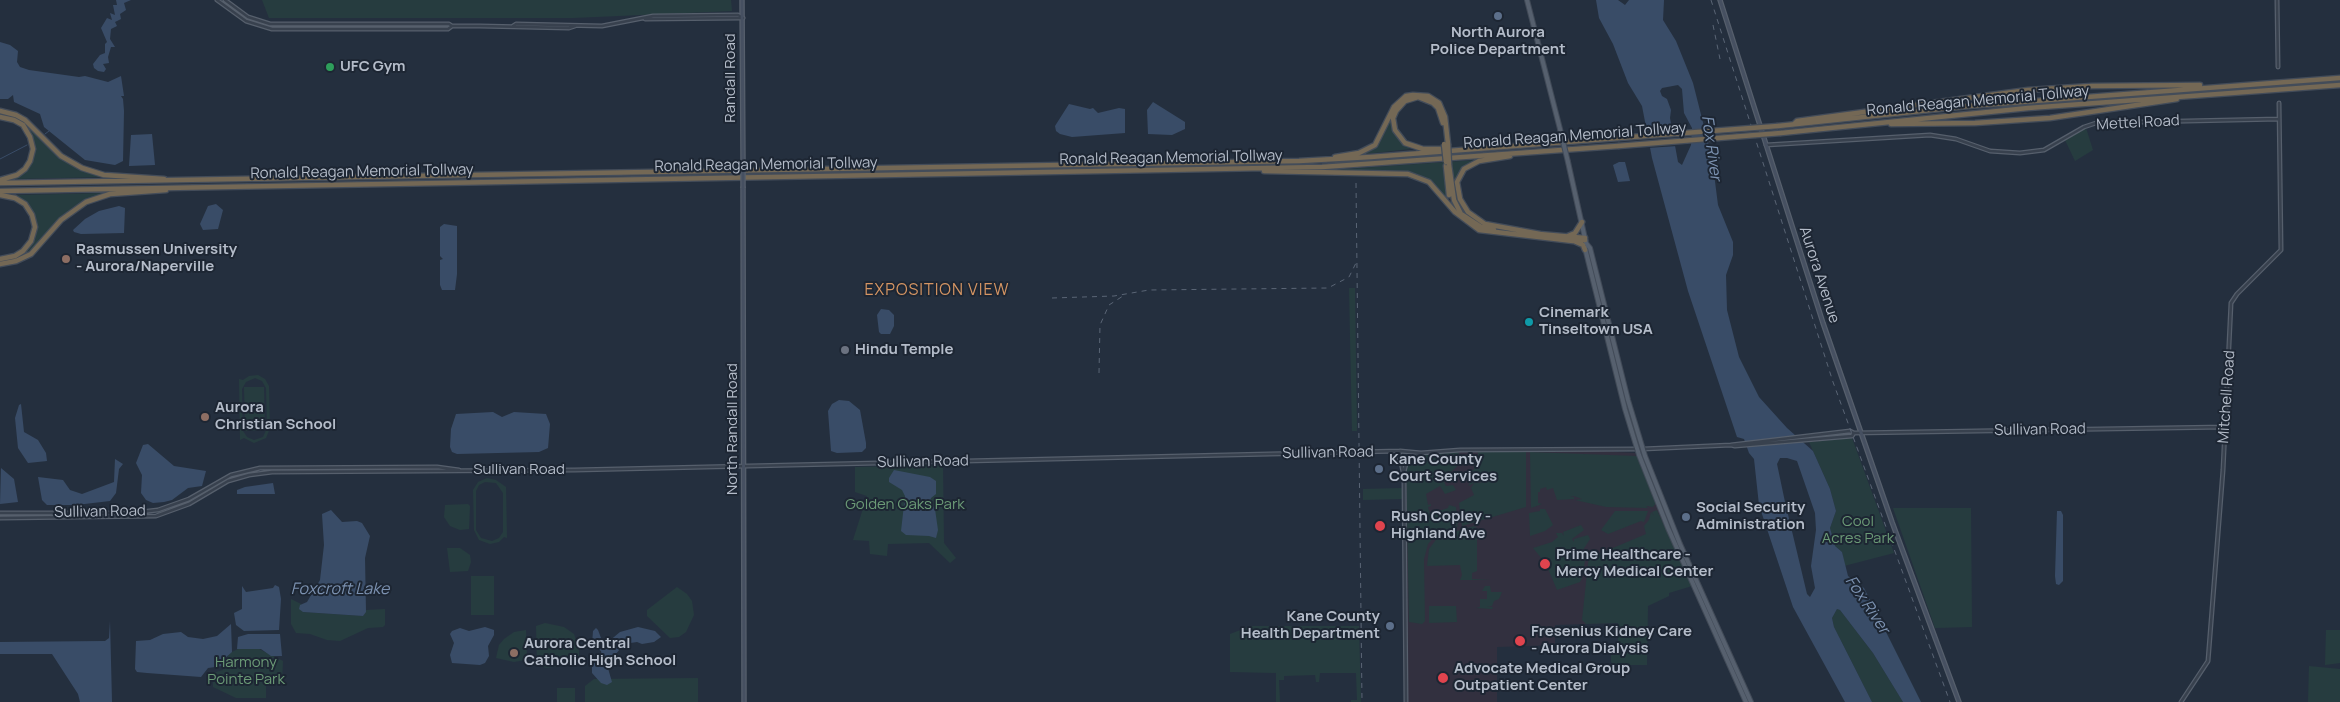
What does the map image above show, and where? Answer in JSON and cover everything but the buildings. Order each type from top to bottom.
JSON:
[{"type":"highway","name":"Ronald Reagan Memorial Tollway","points":[[0,181],[168,180],[1316,160],[1778,126],[1952,108],[2214,86],[2340,78]]},
{"type":"highway","name":"Ronald Reagan Memorial Tollway","points":[[0,191],[1253,169],[1364,165],[1781,133],[1882,122],[2340,85]]},
{"type":"highway","points":[[1793,124],[1797,121],[2028,90],[2092,86],[2214,86]]},
{"type":"highway","points":[[1316,160],[1368,150],[1381,137],[1394,107],[1406,96],[1413,94],[1428,96],[1439,103],[1445,117],[1451,202],[1466,222]]},
{"type":"highway","points":[[1882,122],[1975,123],[2050,118],[2175,100],[2182,97]]},
{"type":"highway","points":[[1446,144],[1441,114],[1433,102],[1425,98],[1411,98],[1396,111],[1393,118],[1395,130],[1405,143],[1423,149],[1454,150]]},
{"type":"highway","points":[[0,112],[16,115],[25,120],[61,156],[82,168],[112,176],[159,177],[168,180]]},
{"type":"highway","points":[[0,117],[14,120],[23,125],[30,137],[33,149],[32,157],[25,169],[17,175],[0,181]]},
{"type":"highway","points":[[1526,152],[1468,165],[1458,178],[1457,191],[1464,206],[1478,220],[1491,225],[1540,234]]},
{"type":"highway","points":[[1448,165],[1454,200],[1466,219],[1481,227],[1492,230],[1567,236],[1585,240]]},
{"type":"highway","points":[[1253,169],[1265,172],[1322,174],[1408,174],[1420,177],[1437,189],[1451,209],[1466,222],[1488,232],[1573,241],[1585,240]]},
{"type":"highway","points":[[0,264],[16,261],[30,254],[61,220],[86,202],[110,194],[177,188]]},
{"type":"highway","points":[[0,195],[15,198],[25,204],[32,215],[35,227],[31,241],[23,251],[15,256],[0,260]]},
{"type":"highway","points":[[1567,236],[1575,233],[1582,222]]},
{"type":"highway","points":[[1573,241],[1583,245],[1585,250]]},
{"type":"main road","name":"Randall Road","points":[[742,0],[742,155]]},
{"type":"main road","points":[[1527,0],[1582,222],[1585,250],[1637,449],[1668,528],[1746,702]]},
{"type":"main road","name":"Aurora Avenue","points":[[1720,0],[1821,316],[1959,702]]},
{"type":"main road","name":"North Randall Road","points":[[742,155],[744,702]]},
{"type":"main road","points":[[1585,240],[1590,248],[1642,449],[1682,548],[1751,702]]},
{"type":"street","points":[[217,0],[246,22],[268,28],[448,29],[452,26]]},
{"type":"street","points":[[225,0],[248,17],[270,24],[449,24],[452,26],[570,24],[575,26],[602,26],[643,19],[743,18]]},
{"type":"street","points":[[2277,0],[2278,67]]},
{"type":"street","name":"Mitchell Road","points":[[2181,702],[2208,662],[2225,427],[2231,303],[2237,294],[2281,250],[2279,104]]},
{"type":"street","name":"Mettel Road","points":[[1766,145],[1930,135],[1956,138],[1990,151],[2020,154],[2044,150],[2096,122],[2279,119]]},
{"type":"street","name":"Sullivan Road","points":[[0,518],[156,516],[189,504],[228,481],[256,473],[514,471],[1387,453],[1400,451],[1421,453],[1451,450],[1642,449],[1733,445],[1814,437],[1852,436],[1854,433],[2225,427]]},
{"type":"street","points":[[1400,451],[1404,477],[1406,702]]},
{"type":"street","points":[[1404,477],[1408,452]]},
{"type":"street","name":"Sullivan Road","points":[[1387,453],[1400,459],[1408,459],[1421,453]]},
{"type":"street","name":"Sullivan Road","points":[[0,513],[132,513],[158,510],[189,498],[231,475],[260,468],[437,467],[460,470]]},
{"type":"shaded area","name":"Prime Healthcare - Mercy Medical Center","points":[[1581,450],[1635,453],[1674,546],[1626,608],[1618,623],[1555,625],[1555,645],[1497,647],[1497,702],[1408,702],[1406,473],[1408,461],[1418,456],[1438,452]]},
{"type":"green space","points":[[262,0],[731,0],[732,11],[573,18],[269,18]]},
{"type":"green space","points":[[1391,116],[1395,135],[1410,149],[1365,154],[1380,142]]},
{"type":"green space","points":[[20,120],[65,161],[84,171],[108,177],[14,179],[20,176],[34,151],[32,135]]},
{"type":"green space","points":[[2086,128],[2093,150],[2075,161],[2065,140]]},
{"type":"green space","points":[[1476,160],[1465,166],[1457,176],[1455,184],[1458,200],[1456,200],[1452,168],[1444,169],[1448,200],[1433,182],[1415,173],[1317,171]]},
{"type":"green space","points":[[108,193],[87,199],[73,207],[55,223],[34,248],[15,259],[35,240],[37,227],[32,211],[17,195]]},
{"type":"green space","points":[[1349,288],[1355,288],[1357,431],[1352,431]]},
{"type":"green space","points":[[258,375],[265,379],[269,386],[270,428],[266,438],[254,443],[244,438],[240,440],[239,379],[243,380],[249,376]],"holes":[[[255,378],[262,381],[266,388],[267,428],[263,437],[254,440],[247,437],[243,431],[242,389],[246,382]]]},
{"type":"green space","points":[[244,387],[264,387],[265,430],[245,431]]},
{"type":"green space","name":"Cool Acres Park","points":[[1852,438],[1894,553],[1844,566],[1842,552],[1835,546],[1830,528],[1836,511],[1830,489],[1809,442]]},
{"type":"green space","points":[[1458,452],[1463,461],[1443,479],[1446,486],[1453,485],[1456,490],[1445,494],[1440,486],[1426,494],[1428,505],[1431,504],[1428,507],[1430,514],[1448,508],[1449,505],[1456,507],[1458,524],[1455,525],[1459,526],[1437,534],[1428,544],[1424,559],[1425,621],[1422,624],[1409,622],[1406,465],[1414,457],[1430,453]]},
{"type":"green space","points":[[1478,452],[1526,452],[1526,507],[1462,526],[1459,503],[1474,495],[1471,488],[1474,483],[1468,486],[1470,483],[1475,480],[1479,483],[1482,483],[1477,481],[1469,470],[1474,470],[1474,461],[1478,459]]},
{"type":"green space","points":[[1530,452],[1637,456],[1656,503],[1653,507],[1646,506],[1648,508],[1606,507],[1575,500],[1582,499],[1574,496],[1570,496],[1574,497],[1574,499],[1557,500],[1553,488],[1547,490],[1546,487],[1538,492],[1538,503],[1542,504],[1531,508]]},
{"type":"green space","name":"Golden Oaks Park","points":[[943,465],[944,543],[956,558],[950,563],[929,543],[888,544],[887,556],[870,554],[869,541],[853,540],[867,496],[855,492],[855,467]]},
{"type":"green space","points":[[487,478],[496,480],[506,487],[507,538],[504,537],[499,542],[490,544],[479,540],[474,530],[473,490],[478,482]],"holes":[[[485,482],[496,483],[503,493],[503,532],[499,538],[492,541],[481,538],[476,530],[476,491],[479,485]]]},
{"type":"green space","points":[[1402,488],[1402,499],[1363,500],[1363,489]]},
{"type":"green space","points":[[468,504],[470,506],[469,529],[460,530],[450,526],[444,517],[445,505]]},
{"type":"green space","points":[[1893,508],[1971,508],[1972,627],[1935,628]]},
{"type":"green space","points":[[1540,509],[1545,509],[1553,525],[1545,531],[1530,536],[1529,513],[1540,511]]},
{"type":"green space","points":[[1657,510],[1692,586],[1669,593],[1669,596],[1648,606],[1647,665],[1614,665],[1611,662],[1611,652],[1618,652],[1618,623],[1586,624],[1582,620],[1589,554],[1592,553],[1594,556],[1646,534],[1644,526],[1649,520],[1651,512],[1654,516],[1652,512]]},
{"type":"green space","points":[[1615,511],[1648,511],[1644,522],[1641,521],[1608,534],[1601,530]]},
{"type":"green space","points":[[1581,525],[1584,530],[1572,539],[1574,542],[1574,539],[1588,535],[1590,539],[1583,550],[1583,556],[1586,555],[1582,578],[1580,582],[1557,590],[1546,564],[1551,561],[1550,558],[1543,560],[1533,548],[1552,542],[1558,537],[1556,533],[1562,533],[1564,536],[1563,532]]},
{"type":"green space","points":[[1474,526],[1477,528],[1477,571],[1472,573],[1472,579],[1490,580],[1460,580],[1462,575],[1460,565],[1427,566],[1429,549],[1438,537]]},
{"type":"green space","points":[[447,548],[460,548],[470,555],[471,562],[468,571],[450,572]]},
{"type":"green space","points":[[471,576],[494,576],[494,615],[471,615]]},
{"type":"green space","points":[[1485,586],[1490,586],[1491,592],[1502,592],[1499,599],[1494,601],[1492,606],[1487,607],[1493,607],[1492,609],[1476,608],[1480,607],[1480,599],[1487,599],[1487,591],[1482,591]]},
{"type":"green space","points":[[677,587],[687,594],[692,601],[694,615],[686,632],[679,637],[670,638],[647,616],[647,610]]},
{"type":"green space","points":[[291,599],[301,604],[303,612],[363,616],[366,610],[385,609],[385,625],[383,627],[368,628],[340,641],[327,640],[310,634],[296,633],[291,624]]},
{"type":"green space","points":[[1429,606],[1456,606],[1457,622],[1429,623]]},
{"type":"green space","points":[[1837,609],[1840,610],[1873,653],[1903,702],[1872,702],[1834,627],[1832,618]]},
{"type":"green space","points":[[545,623],[564,627],[574,634],[579,649],[579,664],[546,668],[537,665],[536,626]]},
{"type":"green space","points":[[1251,626],[1359,626],[1361,702],[1351,702],[1351,700],[1357,700],[1356,673],[1320,673],[1319,682],[1316,682],[1315,675],[1284,676],[1284,680],[1279,680],[1280,702],[1276,702],[1276,673],[1230,672],[1230,634]]},
{"type":"green space","points":[[526,630],[527,657],[525,660],[514,662],[496,658],[499,645],[504,639],[514,632]]},
{"type":"green space","points":[[2326,630],[2340,630],[2340,663],[2325,665]]},
{"type":"green space","name":"Harmony Pointe Park","points":[[238,649],[259,649],[283,661],[282,683],[266,683],[266,698],[236,698],[213,687],[213,673],[223,670],[223,663],[230,653]]},
{"type":"green space","points":[[2309,666],[2340,669],[2340,702],[2308,702]]},
{"type":"green space","points":[[698,678],[698,702],[585,702],[585,686],[594,679]]},
{"type":"green space","points":[[557,688],[575,688],[575,702],[557,702]]},
{"type":"water","points":[[116,0],[131,0],[124,3],[126,10],[120,14],[121,19],[115,22],[117,26],[111,29],[110,39],[115,47],[111,47],[108,57],[109,63],[103,64],[106,69],[104,72],[98,71],[94,68],[93,64],[100,55],[105,53],[105,44],[107,42],[101,28],[107,18],[112,20],[110,13],[115,15],[113,5],[117,5]]},
{"type":"water","name":"Fox River","points":[[1596,0],[1618,0],[1625,5],[1629,0],[1664,0],[1663,20],[1676,41],[1693,83],[1712,158],[1718,205],[1733,242],[1733,255],[1726,275],[1727,310],[1739,357],[1759,397],[1787,428],[1813,451],[1830,489],[1836,511],[1830,528],[1835,546],[1842,552],[1848,576],[1864,588],[1921,702],[1903,702],[1873,653],[1840,610],[1837,609],[1832,618],[1834,627],[1872,702],[1845,702],[1793,607],[1759,505],[1754,459],[1749,453],[1744,439],[1737,437],[1688,291],[1652,158],[1642,106],[1628,83],[1613,44],[1599,18]],"holes":[[[1678,85],[1682,89],[1684,113],[1692,128],[1691,145],[1682,165],[1678,162],[1670,118],[1671,110],[1667,99],[1662,96],[1660,91],[1662,88]],[[1780,458],[1797,461],[1815,513],[1816,530],[1811,566],[1815,588],[1810,597],[1807,594],[1785,502],[1777,464]]]},
{"type":"water","points":[[0,42],[10,45],[18,51],[17,62],[20,67],[29,70],[79,77],[85,76],[108,82],[121,76],[124,96],[121,96],[124,111],[123,161],[115,165],[85,160],[44,127],[40,114],[14,102],[13,95],[8,99],[0,99]]},
{"type":"water","points":[[1153,102],[1185,122],[1185,129],[1172,135],[1148,134],[1147,110]]},
{"type":"water","points":[[1069,104],[1093,108],[1098,113],[1119,108],[1125,109],[1125,133],[1072,137],[1060,134],[1056,131],[1055,126]]},
{"type":"water","points":[[152,134],[155,165],[129,166],[131,135]]},
{"type":"water","points":[[1625,162],[1630,181],[1618,182],[1613,165]]},
{"type":"water","points":[[216,204],[223,210],[218,229],[203,230],[200,224],[208,206]]},
{"type":"water","points":[[119,206],[125,208],[124,233],[81,234],[74,232],[73,230],[85,219],[99,211]]},
{"type":"water","points":[[444,224],[457,226],[455,290],[442,290],[440,285],[440,260],[443,259],[440,256],[440,227]]},
{"type":"water","points":[[881,309],[889,310],[894,315],[894,326],[890,334],[881,334],[879,332],[877,315]]},
{"type":"water","points":[[839,400],[849,401],[860,410],[866,443],[866,448],[862,452],[837,453],[831,451],[828,411],[832,404]]},
{"type":"water","points":[[21,404],[24,432],[38,440],[46,453],[47,461],[28,463],[18,448],[15,418]]},
{"type":"water","points":[[493,412],[502,417],[514,412],[546,414],[550,424],[548,448],[539,452],[457,454],[452,452],[450,447],[451,429],[456,414]]},
{"type":"water","points":[[148,444],[174,466],[206,471],[202,486],[188,488],[172,500],[164,502],[153,503],[146,500],[141,493],[142,475],[136,463],[143,445]]},
{"type":"water","points":[[115,459],[123,464],[119,469],[116,493],[110,501],[76,505],[47,505],[42,500],[38,477],[63,480],[70,490],[82,494],[114,482]]},
{"type":"water","points":[[1,468],[14,479],[18,502],[0,504]]},
{"type":"water","points":[[894,470],[930,477],[936,481],[936,494],[930,501],[935,509],[938,530],[936,538],[906,535],[901,531],[905,496],[902,490],[889,482],[889,478]]},
{"type":"water","points":[[273,483],[275,494],[237,494],[237,490],[245,487]]},
{"type":"water","name":"Foxcroft Lake","points":[[331,510],[342,522],[357,521],[362,523],[370,536],[365,558],[366,612],[363,616],[303,612],[299,609],[300,605],[307,602],[320,580],[324,545],[322,514]]},
{"type":"water","points":[[2057,511],[2061,511],[2063,515],[2063,581],[2059,585],[2056,584],[2055,576]]},
{"type":"water","points":[[275,585],[279,587],[281,599],[279,630],[244,631],[236,625],[234,613],[242,609],[242,586],[246,592],[273,588]]},
{"type":"water","points":[[110,621],[112,702],[80,702],[78,694],[52,654],[0,654],[0,642],[105,641],[109,638]]},
{"type":"water","points":[[231,624],[232,652],[224,659],[222,666],[208,668],[201,677],[137,672],[135,669],[136,641],[150,640],[163,634],[181,632],[188,637],[203,639],[217,636]]},
{"type":"water","points":[[485,627],[494,630],[494,635],[488,646],[489,656],[485,663],[480,665],[452,663],[450,655],[454,643],[450,634],[452,631],[460,628],[469,631]]},
{"type":"water","points":[[638,627],[655,631],[661,637],[654,642],[624,644],[607,665],[612,682],[607,685],[601,683],[592,673],[592,667],[595,662],[600,661],[602,656],[601,651],[592,645],[593,631],[596,628],[601,638],[608,642],[620,632]]},
{"type":"water","points":[[248,634],[280,634],[282,656],[271,656],[261,649],[237,649],[238,637]]},
{"type":"pier","points":[[1675,128],[1678,146],[1647,148],[1644,131]]},
{"type":"waterway","points":[[45,134],[49,131]]},
{"type":"waterway","points":[[0,159],[27,145]]},
{"type":"railway","points":[[1711,0],[1833,382],[1950,702]]},
{"type":"railway","points":[[1713,25],[1720,59]]},
{"type":"railway","points":[[1356,183],[1362,702]]},
{"type":"railway","points":[[1052,298],[1114,296],[1149,290],[1328,288],[1349,277],[1356,263]]},
{"type":"railway","points":[[1099,373],[1100,325],[1109,305],[1123,296]]},
{"type":"place","name":"North Aurora Police Department","points":[[1498,16]]},
{"type":"place","name":"UFC Gym","points":[[330,67]]},
{"type":"place","name":"Rasmussen University - Aurora/Naperville","points":[[66,259]]},
{"type":"place","name":"Cinemark Tinseltown USA","points":[[1529,322]]},
{"type":"place","name":"Hindu Temple","points":[[845,350]]},
{"type":"place","name":"Aurora Christian School","points":[[205,417]]},
{"type":"place","name":"Kane County Court Services","points":[[1379,469]]},
{"type":"place","name":"Social Security Administration","points":[[1686,517]]},
{"type":"place","name":"Rush Copley - Highland Ave","points":[[1380,526]]},
{"type":"place","name":"Prime Healthcare - Mercy Medical Center","points":[[1545,564]]},
{"type":"place","name":"Kane County Health Department","points":[[1390,626]]},
{"type":"place","name":"Fresenius Kidney Care - Aurora Dialysis","points":[[1520,641]]},
{"type":"place","name":"Aurora Central Catholic High School","points":[[514,653]]},
{"type":"place","name":"Advocate Medical Group Outpatient Center","points":[[1443,678]]},
{"type":"district","name":"EXPOSITION VIEW","points":[[937,291]]}]
